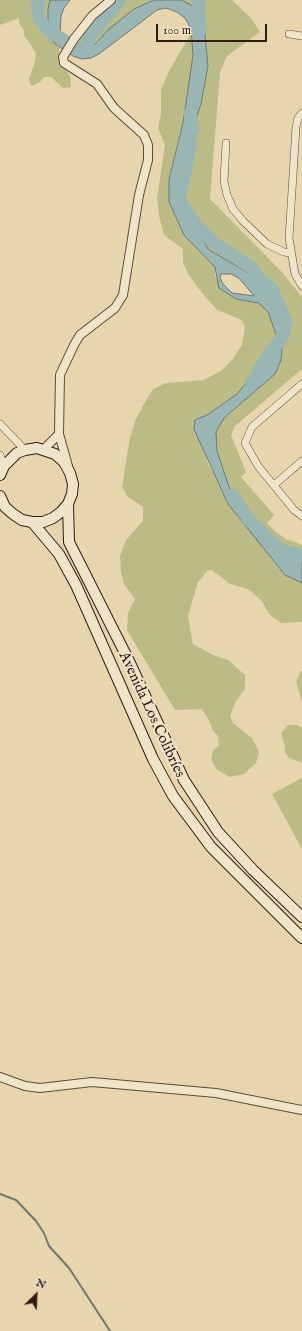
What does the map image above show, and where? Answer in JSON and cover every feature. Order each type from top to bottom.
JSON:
[{"type":"main road","points":[[2,470],[13,456],[25,450],[44,449],[60,458],[70,473]]},
{"type":"main road","name":"Avenida Los Colibríes","points":[[70,473],[72,484],[72,494],[68,504],[70,542],[130,663],[184,780],[218,832],[252,870],[302,917]]},
{"type":"main road","points":[[0,496],[5,506],[12,514],[22,520],[32,522],[43,522],[53,518],[68,504]]},
{"type":"main road","name":"Avenida Los Colibríes","points":[[32,522],[59,554],[76,585],[153,759],[173,796],[211,847],[302,938]]},
{"type":"street","points":[[70,473],[59,434],[60,375],[80,335],[115,308],[123,295],[139,195],[148,160],[148,145],[144,135],[114,108],[97,84],[64,63],[63,57],[74,39],[92,16],[111,0]]},
{"type":"street","points":[[289,34],[302,36]]},
{"type":"street","points":[[300,282],[290,253],[289,219],[294,143],[298,118],[302,113]]},
{"type":"street","points":[[226,143],[224,181],[227,195],[233,209],[267,244],[279,250],[290,253]]},
{"type":"street","points":[[302,384],[258,420],[252,427],[245,443],[251,456],[274,485],[302,516]]},
{"type":"street","points":[[0,424],[25,450]]},
{"type":"street","points":[[44,449],[59,434]]},
{"type":"street","points":[[0,455],[2,470]]},
{"type":"street","points":[[274,485],[302,461]]},
{"type":"street","points":[[0,1077],[25,1086],[40,1088],[92,1082],[216,1093],[302,1110]]},
{"type":"green space","points":[[0,0],[50,0],[48,9],[49,31],[52,39],[59,47],[59,62],[70,76],[71,87],[63,88],[51,77],[44,77],[40,82],[31,86],[29,79],[35,62],[36,53],[24,35],[24,30],[19,24],[19,18],[0,25]]},
{"type":"green space","points":[[111,0],[154,0],[134,9],[109,29],[95,44],[79,50],[72,48],[74,39]]},
{"type":"green space","points":[[182,0],[232,0],[251,18],[260,32],[227,56],[220,72],[210,199],[280,270],[302,297],[302,369],[235,426],[231,435],[246,472],[241,477],[274,515],[267,523],[286,539],[302,545],[302,552],[283,551],[268,539],[241,510],[231,493],[217,451],[216,432],[224,418],[275,374],[281,360],[283,336],[282,313],[278,302],[260,280],[208,249],[182,199],[186,147],[201,104],[208,66],[204,25],[199,14],[191,5]]},
{"type":"green space","points":[[191,33],[193,55],[183,123],[169,179],[193,244],[215,267],[215,276],[236,299],[259,303],[268,312],[277,337],[264,361],[237,394],[207,415],[195,420],[194,429],[198,435],[209,466],[275,564],[285,575],[302,583],[302,622],[281,623],[269,614],[262,601],[248,589],[230,584],[212,570],[207,571],[198,582],[188,616],[193,644],[213,655],[228,660],[245,675],[245,689],[236,701],[230,716],[233,723],[252,738],[259,752],[256,763],[244,774],[230,777],[216,769],[211,759],[213,750],[219,746],[218,736],[213,731],[209,720],[202,709],[175,710],[127,630],[128,613],[135,599],[124,584],[121,572],[120,556],[126,540],[143,521],[143,507],[127,496],[122,487],[130,437],[136,419],[145,402],[153,389],[166,383],[204,380],[221,371],[233,359],[242,345],[245,328],[242,320],[217,310],[199,289],[188,274],[183,262],[183,249],[164,235],[159,216],[157,198],[165,145],[158,128],[161,113],[161,90],[168,73]]},
{"type":"green space","points":[[302,671],[302,702],[296,682]]},
{"type":"green space","points":[[288,725],[297,725],[302,728],[302,763],[289,758],[285,752],[285,746],[281,733]]},
{"type":"green space","points":[[302,778],[302,849],[272,794]]},
{"type":"water","points":[[50,0],[70,0],[64,8],[61,16],[60,36],[72,48],[79,50],[95,44],[109,29],[134,9],[154,0],[182,0],[191,5],[199,14],[204,25],[208,66],[201,104],[186,147],[182,199],[208,249],[260,280],[278,302],[282,313],[283,336],[281,360],[275,374],[224,418],[216,432],[217,451],[231,493],[241,510],[268,539],[283,551],[302,552],[302,583],[285,575],[228,504],[194,429],[195,420],[207,415],[237,394],[264,361],[277,337],[268,312],[259,303],[236,299],[219,288],[215,267],[184,235],[169,202],[169,179],[183,123],[193,55],[191,29],[185,18],[177,12],[166,8],[157,10],[99,54],[91,58],[82,59],[73,56],[55,44],[52,39],[48,21]],"holes":[[[221,274],[231,274],[239,278],[254,296],[232,293],[223,284],[220,278]]]},
{"type":"waterway","points":[[39,0],[37,7],[40,20],[49,31],[79,50],[87,47],[90,36],[120,0]]},
{"type":"waterway","points":[[198,0],[200,30]]},
{"type":"waterway","points":[[190,113],[193,129],[190,136],[190,149],[179,200],[195,224],[205,234],[216,244],[252,268],[260,280],[272,289],[286,323],[283,336],[259,369],[258,375],[251,383]]},
{"type":"waterway","points":[[232,495],[249,520],[271,542],[283,551],[302,556]]},
{"type":"waterway","points":[[0,1194],[16,1200],[36,1221],[44,1233],[49,1246],[69,1268],[110,1331]]}]
